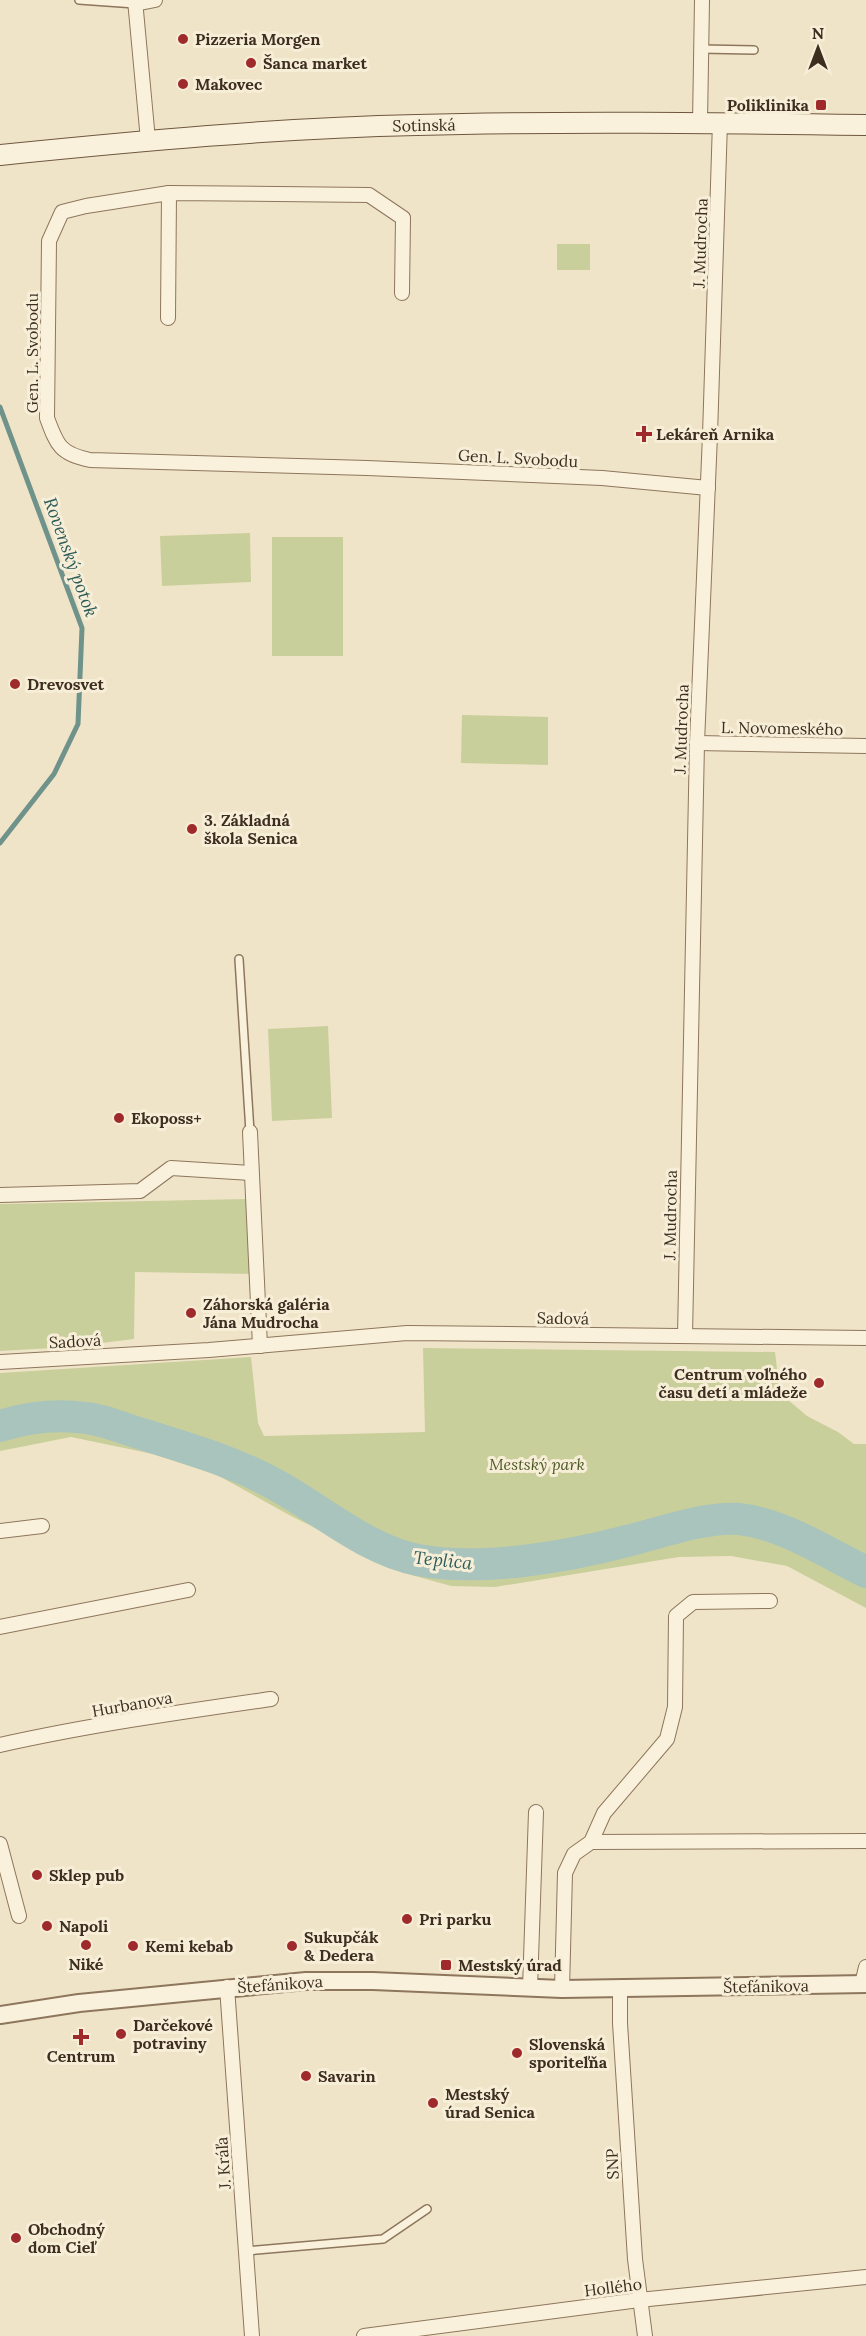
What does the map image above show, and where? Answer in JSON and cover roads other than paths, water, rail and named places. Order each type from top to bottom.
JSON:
[{"type":"main road","name":"Sotinská","points":[[0,155],[206,135],[415,125],[720,122],[866,125]]},
{"type":"street","points":[[148,140],[135,2],[155,0]]},
{"type":"street","points":[[700,123],[702,0]]},
{"type":"street","name":"J. Mudrocha","points":[[685,1336],[697,743],[720,122]]},
{"type":"street","points":[[168,318],[169,193]]},
{"type":"street","name":"Gen. L. Svobodu","points":[[402,293],[404,218],[369,195],[169,193],[62,212],[49,241],[47,418],[56,443],[73,457],[90,460],[356,467],[602,478],[708,488]]},
{"type":"street","name":"L. Novomeského","points":[[697,743],[866,746]]},
{"type":"street","points":[[250,1132],[260,1346]]},
{"type":"street","points":[[0,1195],[140,1191],[171,1168],[251,1173]]},
{"type":"street","name":"Sadová","points":[[0,1362],[260,1346],[407,1333],[866,1338]]},
{"type":"street","points":[[0,1531],[42,1526]]},
{"type":"street","points":[[0,1627],[188,1590]]},
{"type":"street","points":[[562,1989],[565,1874],[574,1854],[591,1842],[604,1813],[667,1739],[675,1707],[676,1616],[693,1602],[770,1600]]},
{"type":"street","name":"Hurbanova","points":[[0,1745],[203,1708],[271,1699]]},
{"type":"street","points":[[530,1988],[536,1812]]},
{"type":"street","points":[[591,1842],[866,1842]]},
{"type":"street","points":[[0,1844],[19,1916]]},
{"type":"street","name":"Štefánikova","points":[[0,2015],[79,2003],[227,1987],[333,1980],[562,1989],[864,1984],[866,1967]]},
{"type":"street","name":"J. Kráľa","points":[[227,1987],[252,2336]]},
{"type":"street","name":"SNP","points":[[620,1989],[620,2023],[639,2300],[645,2336]]},
{"type":"street","name":"Hollého","points":[[364,2336],[639,2300],[866,2277]]},
{"type":"lane","points":[[79,0],[135,2]]},
{"type":"lane","points":[[701,49],[754,50]]},
{"type":"lane","points":[[239,959],[250,1132]]},
{"type":"lane","points":[[246,2251],[383,2239],[427,2209]]},
{"type":"waterway","name":"Rovenský potok","points":[[0,407],[82,628],[78,724],[54,774],[0,843]]},
{"type":"waterway","name":"Teplica","points":[[0,1426],[21,1420],[53,1416],[86,1418],[113,1424],[209,1456],[260,1476],[363,1539],[399,1555],[418,1560],[468,1564],[523,1561],[603,1547],[712,1520],[739,1519],[789,1533],[866,1572]]},
{"type":"place","name":"Pizzeria Morgen","points":[[183,39]]},
{"type":"place","name":"Šanca market","points":[[251,63]]},
{"type":"place","name":"Makovec","points":[[183,84]]},
{"type":"place","name":"Poliklinika","points":[[821,105]]},
{"type":"place","name":"Lekáreň Arnika","points":[[644,434]]},
{"type":"place","name":"Drevosvet","points":[[15,684]]},
{"type":"place","name":"3. Základná škola Senica","points":[[192,829]]},
{"type":"place","name":"Ekoposs+","points":[[119,1118]]},
{"type":"place","name":"Záhorská galéria Jána Mudrocha","points":[[191,1313]]},
{"type":"place","name":"Centrum voľného času detí a mládeže","points":[[819,1383]]},
{"type":"place","name":"Sklep pub","points":[[37,1875]]},
{"type":"place","name":"Pri parku","points":[[407,1919]]},
{"type":"place","name":"Napoli","points":[[47,1926]]},
{"type":"place","name":"Niké","points":[[86,1945]]},
{"type":"place","name":"Kemi kebab","points":[[133,1946]]},
{"type":"place","name":"Sukupčák & Dedera","points":[[292,1946]]},
{"type":"place","name":"Mestský úrad","points":[[446,1965]]},
{"type":"place","name":"Darčekové potraviny","points":[[121,2034]]},
{"type":"place","name":"Centrum","points":[[81,2037]]},
{"type":"place","name":"Slovenská sporiteľňa","points":[[517,2053]]},
{"type":"place","name":"Savarin","points":[[306,2076]]},
{"type":"place","name":"Mestský úrad Senica","points":[[433,2103]]},
{"type":"place","name":"Obchodný dom Cieľ","points":[[16,2238]]},
{"type":"park label","name":"Mestský park","points":[[537,1464]]}]
